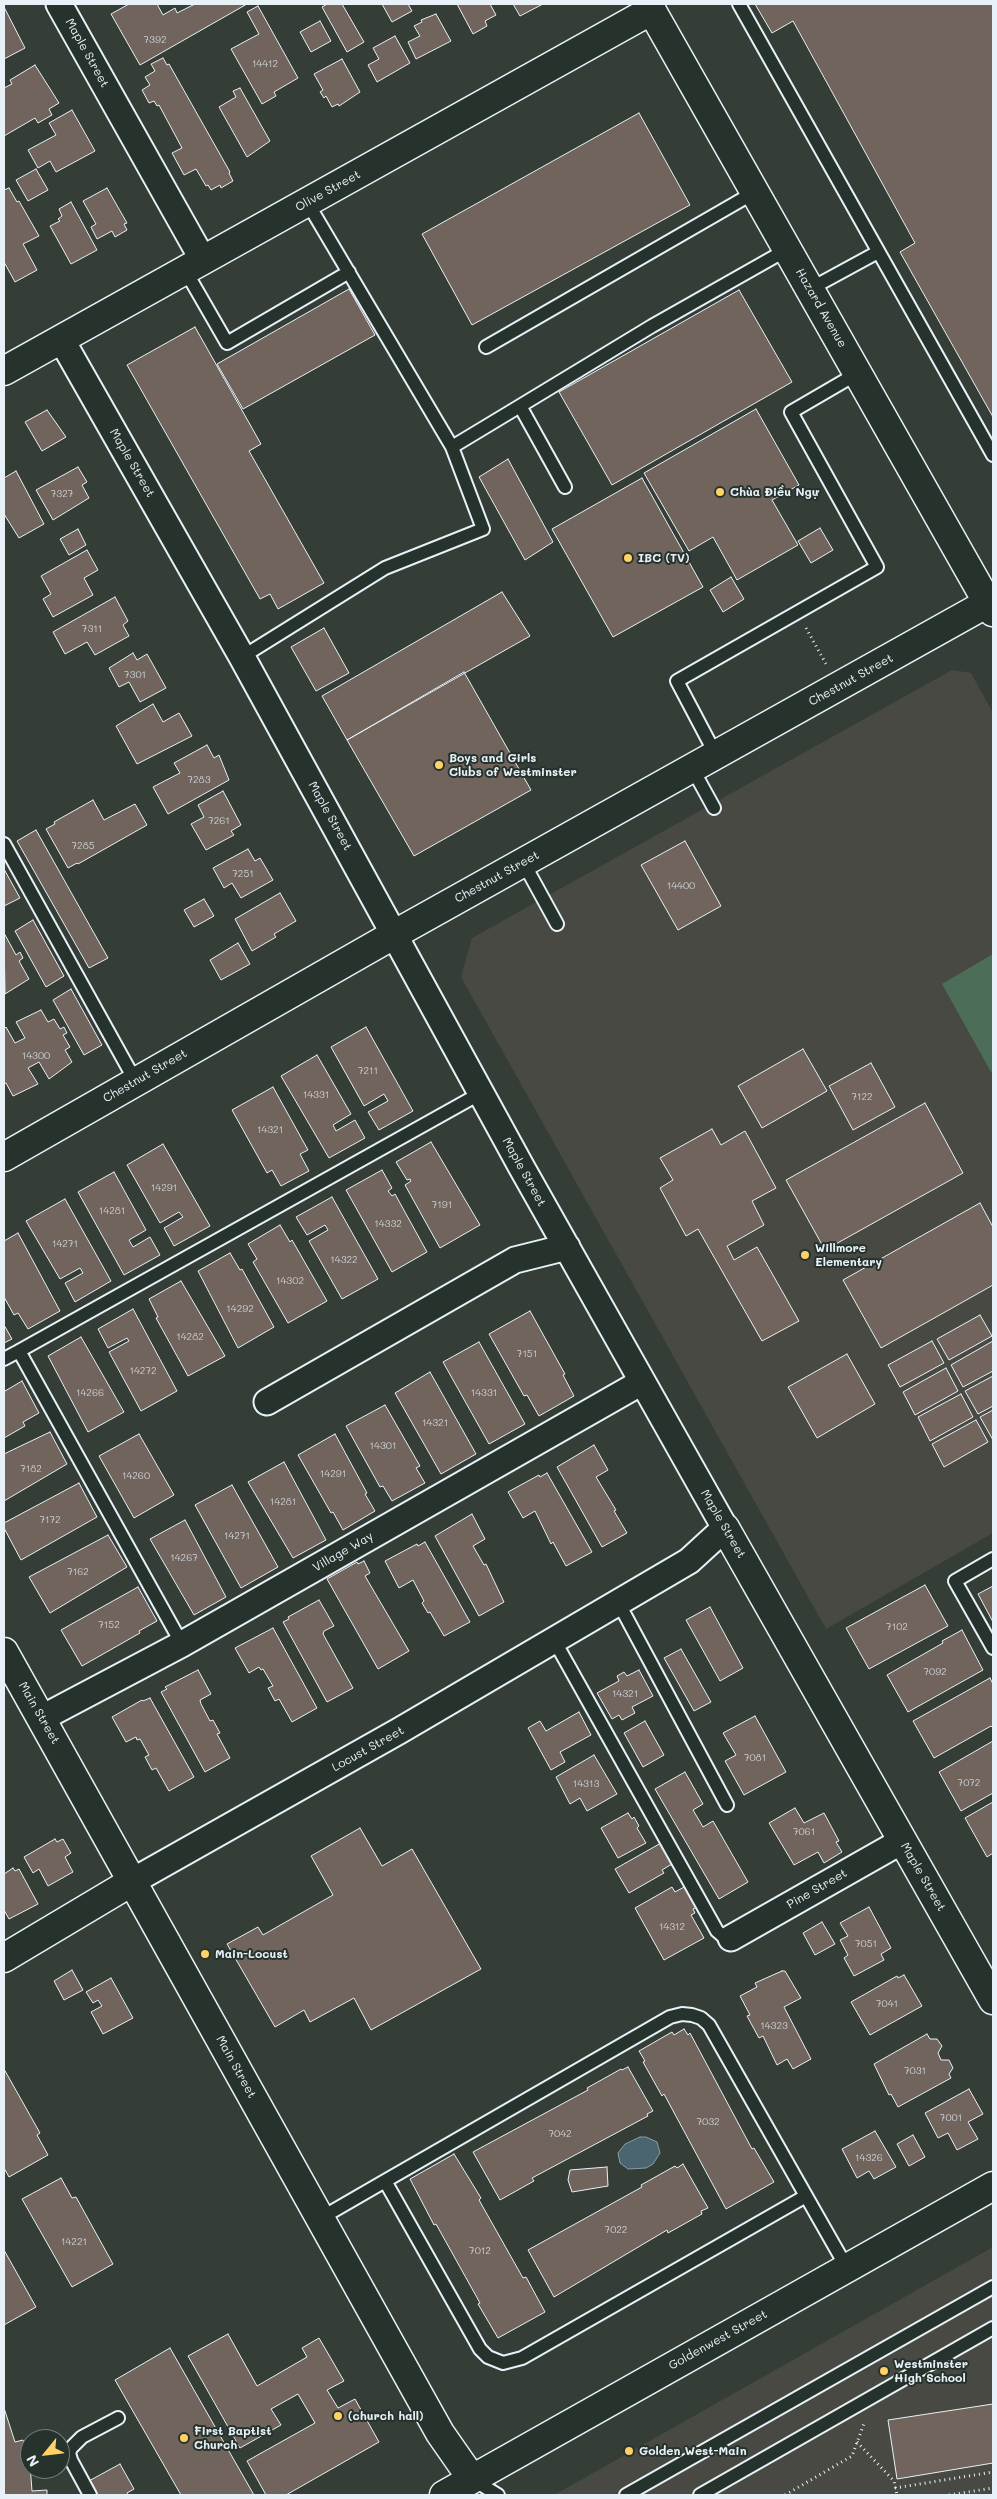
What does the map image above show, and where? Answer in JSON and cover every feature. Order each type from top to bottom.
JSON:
[{"type":"street","name":"Maple Street","points":[[60,4],[194,265]]},
{"type":"street","name":"Olive Street","points":[[4,371],[307,202],[650,7]]},
{"type":"street","name":"Hazard Avenue","points":[[650,7],[992,605]]},
{"type":"street","name":"Maple Street","points":[[62,339],[242,657],[642,1382],[993,2000]]},
{"type":"street","name":"Chestnut Street","points":[[4,1157],[523,862],[839,687],[992,605]]},
{"type":"street","points":[[268,1402],[515,1260],[567,1248]]},
{"type":"street","name":"Village Way","points":[[42,1718],[182,1644],[642,1382]]},
{"type":"street","name":"Locust Street","points":[[4,1958],[133,1881],[399,1731],[689,1561],[724,1528]]},
{"type":"street","name":"Main Street","points":[[4,1652],[440,2433],[474,2487]]},
{"type":"street","name":"Pine Street","points":[[731,1938],[902,1840]]},
{"type":"street","name":"Goldenwest Street","points":[[444,2495],[474,2487],[847,2268],[993,2186]]},
{"type":"lane","points":[[739,4],[993,455]]},
{"type":"lane","points":[[486,347],[755,192]]},
{"type":"lane","points":[[242,657],[385,568],[483,529],[452,447],[307,202]]},
{"type":"lane","points":[[452,447],[652,326],[788,249]]},
{"type":"lane","points":[[810,289],[878,252]]},
{"type":"lane","points":[[194,265],[227,343],[350,272]]},
{"type":"lane","points":[[716,755],[677,681],[877,566],[791,412],[858,373]]},
{"type":"lane","points":[[520,406],[565,487]]},
{"type":"lane","points":[[692,768],[714,808]]},
{"type":"lane","points":[[4,844],[136,1082]]},
{"type":"lane","points":[[523,862],[557,924]]},
{"type":"lane","points":[[4,1359],[481,1093]]},
{"type":"lane","points":[[19,1351],[182,1644]]},
{"type":"lane","points":[[993,1559],[955,1581],[993,1648]]},
{"type":"lane","points":[[618,1602],[727,1805]]},
{"type":"lane","points":[[554,1640],[717,1931],[724,1937],[731,1938]]},
{"type":"lane","points":[[320,2218],[670,2017],[682,2014],[701,2018],[709,2025],[847,2268]]},
{"type":"lane","points":[[385,2181],[480,2349],[488,2357],[504,2363],[522,2358],[806,2196]]},
{"type":"lane","points":[[626,2495],[993,2287]]},
{"type":"lane","points":[[700,2495],[993,2328]]},
{"type":"lane","points":[[90,2495],[69,2453],[71,2448],[82,2437],[118,2418]]},
{"type":"lane","points":[[474,2487],[498,2495]]},
{"type":"path","points":[[797,612],[839,687]]},
{"type":"path","points":[[785,2495],[852,2456],[865,2421],[873,2416]]},
{"type":"path","points":[[857,2442],[894,2481],[897,2495]]},
{"type":"path","points":[[895,2488],[993,2472]]},
{"type":"path","points":[[949,2495],[993,2488]]},
{"type":"shaded area","name":"Willmore Elementary","points":[[952,670],[971,673],[993,713],[993,1533],[826,1629],[461,977],[472,938]]},
{"type":"shaded area","name":"Westminster High School","points":[[993,2247],[993,2495],[554,2495]]},
{"type":"green space","points":[[993,954],[993,1070],[991,1072],[942,984]]},
{"type":"water","points":[[640,2137],[646,2137],[657,2142],[660,2153],[653,2164],[646,2168],[628,2169],[620,2163],[618,2153],[625,2144]]},
{"type":"building","points":[[129,4],[157,4],[163,15],[175,8],[177,13],[195,4],[247,4],[140,65],[111,14]]},
{"type":"building","points":[[327,4],[342,4],[364,42],[347,52],[322,7]]},
{"type":"building","points":[[382,4],[408,4],[412,11],[392,22]]},
{"type":"building","points":[[457,4],[490,4],[496,15],[485,21],[487,26],[473,34]]},
{"type":"building","points":[[513,4],[543,4],[520,16]]},
{"type":"building","points":[[755,4],[993,4],[993,417],[900,252],[915,243],[793,21],[772,33]]},
{"type":"building","points":[[258,6],[298,78],[274,92],[276,96],[262,104],[231,49],[259,34],[247,12]]},
{"type":"building","points":[[4,7],[25,48],[4,59]]},
{"type":"building","points":[[436,14],[451,41],[416,59],[408,42],[420,36],[414,26],[422,22],[421,20]]},
{"type":"building","points":[[320,21],[331,41],[311,52],[300,32]]},
{"type":"building","points":[[395,36],[410,63],[377,82],[368,65],[379,59],[373,48]]},
{"type":"building","points":[[163,58],[167,65],[169,64],[230,172],[233,181],[221,188],[220,185],[211,190],[208,185],[206,186],[196,169],[184,175],[172,153],[182,148],[159,105],[157,106],[154,101],[149,103],[142,90],[150,85],[145,77],[155,71],[151,64]]},
{"type":"building","points":[[342,59],[360,92],[339,106],[338,104],[332,107],[326,96],[324,98],[320,92],[323,90],[314,74]]},
{"type":"building","points":[[35,65],[59,103],[49,109],[52,115],[38,123],[35,118],[4,136],[4,88],[12,84],[10,80]]},
{"type":"building","points":[[240,88],[270,141],[247,157],[219,107],[236,97],[233,91]]},
{"type":"building","points":[[72,110],[95,151],[56,172],[50,161],[38,168],[28,150],[56,135],[49,123]]},
{"type":"building","points":[[639,113],[690,205],[472,325],[422,234]]},
{"type":"building","points":[[36,169],[48,190],[28,201],[16,180]]},
{"type":"building","points":[[9,188],[17,202],[19,201],[39,236],[23,244],[37,270],[15,282],[4,262],[4,190]]},
{"type":"building","points":[[107,188],[127,223],[124,224],[127,230],[115,237],[112,231],[97,239],[91,227],[96,224],[83,201]]},
{"type":"building","points":[[71,202],[97,250],[71,264],[50,226],[60,221],[58,219],[62,216],[59,209]]},
{"type":"building","points":[[349,289],[375,335],[243,409],[217,364]]},
{"type":"building","points":[[739,290],[792,382],[612,485],[559,392]]},
{"type":"building","points":[[195,327],[261,444],[249,451],[324,583],[278,609],[270,594],[260,599],[127,365]]},
{"type":"building","name":"Chùa Điều Ngự","points":[[756,409],[799,485],[772,500],[798,545],[737,580],[713,537],[689,551],[644,473]]},
{"type":"building","points":[[47,410],[66,437],[42,451],[25,422]]},
{"type":"building","points":[[508,459],[553,542],[525,560],[479,477]]},
{"type":"building","points":[[78,467],[87,482],[82,485],[89,498],[53,520],[36,490]]},
{"type":"building","points":[[16,471],[44,524],[19,538],[4,514],[4,478]]},
{"type":"building","name":"IBC (TV)","points":[[642,478],[703,587],[613,637],[552,529]]},
{"type":"building","points":[[820,528],[833,550],[811,563],[798,541]]},
{"type":"building","points":[[78,529],[86,545],[69,555],[60,539]]},
{"type":"building","points":[[87,550],[98,570],[84,578],[93,595],[53,617],[43,599],[51,594],[41,576]]},
{"type":"building","points":[[731,577],[744,599],[723,612],[710,590]]},
{"type":"building","points":[[502,592],[530,636],[347,740],[322,696]]},
{"type":"building","points":[[115,597],[128,621],[123,625],[129,636],[95,655],[87,642],[65,654],[53,632]]},
{"type":"building","points":[[324,628],[349,673],[316,691],[291,647]]},
{"type":"building","points":[[133,653],[137,660],[147,654],[166,688],[140,702],[129,682],[119,687],[109,668]]},
{"type":"building","name":"Boys and Girls Clubs of Westminster","points":[[464,672],[531,790],[414,856],[347,740]]},
{"type":"building","points":[[153,704],[163,722],[179,713],[192,736],[137,764],[116,726]]},
{"type":"building","points":[[207,745],[214,758],[219,755],[229,780],[168,814],[153,787],[180,773],[174,763]]},
{"type":"building","points":[[223,791],[241,825],[231,831],[234,835],[206,850],[191,824],[204,817],[198,805]]},
{"type":"building","points":[[93,800],[104,820],[135,804],[147,825],[68,868],[46,829],[55,824],[54,822]]},
{"type":"building","points":[[36,830],[108,958],[89,968],[17,841]]},
{"type":"building","points":[[685,841],[721,906],[678,930],[641,865]]},
{"type":"building","points":[[248,849],[255,861],[260,858],[273,880],[241,898],[232,883],[224,888],[213,868]]},
{"type":"building","points":[[4,869],[20,898],[4,906]]},
{"type":"building","points":[[280,893],[296,921],[274,934],[276,937],[252,951],[235,919]]},
{"type":"building","points":[[204,899],[214,916],[194,927],[184,910]]},
{"type":"building","points":[[33,920],[64,976],[46,987],[15,931]]},
{"type":"building","points":[[4,933],[16,955],[20,952],[23,958],[19,961],[29,979],[5,994]]},
{"type":"building","points":[[238,943],[250,964],[221,980],[210,960]]},
{"type":"building","points":[[71,989],[102,1045],[84,1055],[53,1000]]},
{"type":"building","points":[[41,1010],[48,1022],[54,1019],[60,1029],[64,1027],[67,1033],[63,1035],[70,1047],[65,1050],[72,1062],[49,1079],[39,1062],[28,1068],[38,1084],[13,1096],[6,1083],[4,1084],[4,1029],[6,1027],[15,1043],[25,1038],[16,1022]]},
{"type":"building","points":[[366,1027],[413,1111],[379,1130],[368,1112],[388,1101],[384,1094],[364,1106],[331,1047]]},
{"type":"building","points":[[803,1049],[827,1091],[762,1128],[738,1086]]},
{"type":"building","points":[[317,1055],[351,1114],[333,1125],[336,1131],[355,1120],[365,1138],[329,1158],[281,1076]]},
{"type":"building","points":[[871,1063],[895,1107],[853,1130],[829,1086]]},
{"type":"building","points":[[273,1087],[308,1150],[300,1154],[309,1171],[281,1186],[272,1170],[267,1173],[232,1110]]},
{"type":"building","points":[[925,1103],[963,1173],[825,1250],[786,1180]]},
{"type":"building","points":[[712,1129],[721,1145],[745,1131],[776,1188],[752,1201],[764,1225],[727,1246],[734,1260],[757,1247],[799,1321],[762,1341],[698,1229],[686,1236],[660,1188],[673,1180],[660,1158]]},
{"type":"building","points":[[431,1142],[480,1225],[440,1248],[405,1185],[411,1181],[410,1179],[407,1180],[396,1162]]},
{"type":"building","points":[[163,1144],[210,1226],[174,1246],[164,1228],[183,1217],[179,1212],[160,1223],[127,1165]]},
{"type":"building","points":[[382,1170],[392,1188],[388,1191],[392,1196],[395,1194],[427,1252],[392,1272],[346,1190]]},
{"type":"building","points":[[114,1172],[146,1230],[129,1240],[133,1247],[150,1237],[160,1255],[124,1275],[78,1192]]},
{"type":"building","points":[[332,1197],[378,1279],[342,1299],[309,1241],[328,1230],[325,1225],[307,1235],[296,1217]]},
{"type":"building","points":[[65,1199],[111,1281],[75,1302],[65,1283],[83,1273],[80,1268],[60,1279],[26,1221]]},
{"type":"building","points":[[980,1203],[993,1227],[993,1285],[881,1348],[843,1280]]},
{"type":"building","points":[[280,1225],[290,1242],[292,1240],[327,1301],[288,1323],[253,1262],[257,1259],[248,1244]]},
{"type":"building","points":[[18,1233],[60,1311],[28,1329],[18,1313],[14,1315],[4,1297],[4,1241]]},
{"type":"building","points":[[230,1253],[240,1270],[242,1269],[274,1327],[238,1348],[198,1271]]},
{"type":"building","points":[[181,1281],[225,1356],[188,1376],[156,1318],[158,1317],[149,1299]]},
{"type":"building","points":[[133,1309],[177,1391],[141,1411],[109,1352],[129,1341],[127,1338],[108,1348],[98,1329]]},
{"type":"building","points":[[530,1311],[565,1374],[563,1375],[574,1396],[539,1416],[527,1395],[524,1396],[489,1334]]},
{"type":"building","points":[[980,1315],[992,1336],[949,1360],[937,1339]]},
{"type":"building","points":[[4,1325],[12,1339],[4,1343]]},
{"type":"building","points":[[81,1337],[124,1412],[88,1432],[48,1356]]},
{"type":"building","points":[[932,1341],[944,1363],[900,1387],[888,1365]]},
{"type":"building","points":[[993,1341],[993,1371],[963,1387],[951,1365]]},
{"type":"building","points":[[479,1342],[525,1424],[489,1444],[443,1362]]},
{"type":"building","points":[[847,1354],[875,1404],[817,1438],[788,1387]]},
{"type":"building","points":[[946,1368],[958,1391],[915,1415],[903,1392]]},
{"type":"building","points":[[430,1372],[476,1454],[441,1474],[395,1393]]},
{"type":"building","points":[[993,1376],[993,1406],[978,1414],[965,1391]]},
{"type":"building","points":[[22,1381],[39,1413],[23,1422],[25,1426],[4,1438],[4,1389],[5,1391]]},
{"type":"building","points":[[961,1394],[973,1417],[930,1441],[918,1417]]},
{"type":"building","points":[[385,1405],[420,1466],[416,1468],[425,1483],[392,1501],[383,1486],[380,1487],[346,1426]]},
{"type":"building","points":[[993,1410],[993,1440],[980,1417]]},
{"type":"building","points":[[976,1420],[988,1442],[944,1467],[932,1444]]},
{"type":"building","points":[[50,1432],[67,1464],[4,1501],[4,1454]]},
{"type":"building","points":[[139,1434],[174,1495],[134,1518],[99,1456]]},
{"type":"building","points":[[335,1434],[375,1511],[343,1530],[333,1512],[331,1513],[298,1455]]},
{"type":"building","points":[[594,1445],[608,1470],[596,1477],[616,1510],[614,1511],[627,1533],[602,1547],[557,1467]]},
{"type":"building","points":[[284,1462],[326,1540],[293,1558],[248,1482]]},
{"type":"building","points":[[547,1473],[592,1552],[566,1566],[553,1542],[551,1544],[535,1511],[523,1518],[508,1492],[539,1475],[540,1477]]},
{"type":"building","points":[[79,1483],[97,1517],[21,1560],[4,1528],[4,1523]]},
{"type":"building","points":[[232,1485],[278,1567],[241,1588],[195,1505]]},
{"type":"building","points":[[472,1514],[485,1539],[473,1546],[484,1565],[486,1564],[504,1602],[479,1616],[435,1536]]},
{"type":"building","points":[[185,1520],[226,1597],[194,1615],[150,1539]]},
{"type":"building","points":[[108,1535],[127,1567],[50,1613],[29,1577]]},
{"type":"building","points":[[425,1542],[470,1622],[444,1636],[430,1612],[428,1613],[422,1603],[424,1601],[413,1580],[399,1588],[385,1561],[417,1544],[418,1546]]},
{"type":"building","points":[[364,1561],[370,1573],[365,1576],[409,1651],[378,1669],[327,1579],[357,1562],[358,1564]]},
{"type":"building","points":[[925,1585],[948,1626],[869,1669],[846,1628]]},
{"type":"building","points":[[993,1586],[993,1622],[978,1594]]},
{"type":"building","points":[[138,1587],[157,1621],[139,1631],[140,1633],[82,1666],[61,1630]]},
{"type":"building","points":[[319,1600],[334,1626],[324,1631],[323,1634],[353,1688],[327,1702],[283,1622],[289,1619],[288,1617]]},
{"type":"building","points":[[710,1607],[743,1668],[720,1681],[686,1620]]},
{"type":"building","points":[[273,1628],[317,1708],[292,1722],[279,1699],[275,1701],[268,1688],[273,1686],[263,1669],[261,1670],[259,1667],[249,1673],[235,1648]]},
{"type":"building","points":[[962,1630],[983,1670],[908,1712],[887,1675]]},
{"type":"building","points":[[681,1649],[711,1702],[694,1711],[664,1658]]},
{"type":"building","points":[[198,1670],[211,1694],[200,1700],[201,1704],[210,1721],[213,1720],[220,1733],[217,1734],[230,1758],[205,1772],[161,1692],[167,1689],[165,1687]]},
{"type":"building","points":[[639,1670],[653,1696],[632,1707],[635,1713],[622,1720],[619,1715],[612,1719],[597,1693],[619,1681],[617,1676],[624,1672],[627,1676]]},
{"type":"building","points":[[990,1678],[993,1684],[993,1728],[991,1726],[934,1758],[913,1721]]},
{"type":"building","points":[[150,1698],[194,1777],[169,1791],[156,1768],[152,1770],[145,1757],[149,1755],[140,1739],[137,1740],[136,1737],[126,1742],[112,1717],[142,1700]]},
{"type":"building","points":[[579,1712],[591,1735],[560,1752],[565,1762],[551,1770],[528,1728],[540,1721],[546,1731]]},
{"type":"building","points":[[755,1716],[786,1772],[744,1795],[725,1761],[736,1755],[723,1733]]},
{"type":"building","points":[[645,1721],[664,1755],[643,1767],[624,1733]]},
{"type":"building","points":[[993,1741],[993,1793],[961,1811],[939,1772]]},
{"type":"building","points":[[594,1755],[617,1794],[587,1811],[580,1798],[570,1804],[556,1777]]},
{"type":"building","points":[[685,1772],[703,1804],[693,1810],[703,1827],[713,1821],[748,1882],[719,1899],[655,1789]]},
{"type":"building","points":[[993,1802],[993,1853],[987,1857],[965,1818]]},
{"type":"building","points":[[795,1808],[804,1823],[824,1813],[839,1841],[836,1842],[842,1852],[824,1863],[818,1852],[794,1865],[769,1823]]},
{"type":"building","points":[[628,1813],[632,1819],[634,1817],[639,1826],[637,1828],[646,1843],[618,1858],[601,1828]]},
{"type":"building","points":[[360,1828],[382,1866],[412,1849],[481,1969],[371,2030],[354,1998],[310,2022],[304,2010],[275,2027],[227,1944],[258,1927],[263,1935],[333,1895],[311,1856]]},
{"type":"building","points":[[55,1839],[57,1842],[63,1839],[71,1853],[65,1857],[73,1872],[48,1886],[39,1869],[33,1873],[24,1857]]},
{"type":"building","points":[[661,1843],[672,1864],[662,1870],[664,1873],[629,1893],[615,1869]]},
{"type":"building","points":[[13,1868],[15,1871],[19,1869],[38,1904],[9,1919],[4,1910],[4,1874]]},
{"type":"building","points":[[686,1886],[697,1907],[693,1909],[695,1913],[691,1915],[704,1938],[664,1960],[635,1908],[672,1887],[675,1892]]},
{"type":"building","points":[[869,1907],[891,1948],[881,1954],[884,1960],[854,1976],[844,1958],[848,1955],[840,1940],[848,1936],[840,1923]]},
{"type":"building","points":[[822,1922],[835,1944],[815,1955],[803,1933]]},
{"type":"building","points":[[72,1970],[83,1990],[64,2000],[54,1981]]},
{"type":"building","points":[[785,1971],[801,1998],[784,2007],[811,2059],[793,2069],[787,2059],[777,2065],[763,2036],[759,2038],[747,2016],[750,2015],[740,1996],[757,1987],[755,1983]]},
{"type":"building","points":[[904,1975],[922,2006],[870,2035],[851,2002],[897,1976],[898,1978]]},
{"type":"building","points":[[111,1978],[133,2018],[103,2034],[91,2012],[102,2006],[98,2000],[93,2003],[86,1992]]},
{"type":"building","points":[[684,2029],[688,2035],[690,2033],[752,2149],[754,2148],[774,2182],[726,2209],[664,2094],[662,2096],[643,2062],[645,2061],[639,2051],[672,2032],[674,2035]]},
{"type":"building","points":[[927,2034],[930,2039],[937,2039],[942,2046],[938,2053],[941,2060],[949,2060],[953,2068],[949,2074],[951,2078],[898,2107],[891,2094],[889,2095],[874,2064]]},
{"type":"building","points":[[628,2067],[653,2111],[647,2114],[648,2116],[532,2178],[534,2181],[500,2200],[473,2152],[588,2090],[587,2088],[621,2069]]},
{"type":"building","points":[[4,2069],[40,2133],[37,2135],[48,2155],[9,2177],[4,2168]]},
{"type":"building","points":[[969,2089],[983,2114],[968,2122],[978,2139],[957,2150],[948,2133],[938,2138],[925,2113]]},
{"type":"building","points":[[875,2131],[896,2167],[874,2179],[869,2171],[857,2178],[842,2149]]},
{"type":"building","points":[[913,2135],[925,2157],[909,2166],[897,2144]]},
{"type":"building","points":[[454,2154],[481,2198],[479,2200],[523,2278],[526,2277],[545,2312],[498,2338],[410,2179]]},
{"type":"building","points":[[683,2164],[708,2208],[701,2211],[702,2214],[668,2233],[667,2230],[554,2297],[528,2250],[642,2187],[641,2185],[675,2166],[677,2168]]},
{"type":"building","points":[[607,2167],[608,2186],[572,2192],[568,2180],[570,2170]]},
{"type":"building","points":[[61,2178],[72,2198],[76,2197],[113,2264],[72,2287],[22,2199]]},
{"type":"building","points":[[4,2250],[36,2307],[4,2325]]},
{"type":"building","name":"(church hall)","points":[[228,2334],[257,2386],[307,2357],[302,2348],[319,2338],[344,2381],[327,2390],[338,2408],[355,2399],[379,2442],[286,2495],[266,2495],[247,2461],[315,2423],[298,2394],[271,2409],[281,2425],[240,2448],[188,2356]]},
{"type":"building","name":"First Baptist Church","points":[[170,2348],[254,2495],[181,2495],[115,2380]]},
{"type":"building","points":[[993,2404],[993,2463],[897,2479],[888,2420]]},
{"type":"building","points":[[4,2408],[15,2442],[20,2441],[20,2479],[31,2479],[32,2491],[47,2490],[47,2495],[4,2495]]},
{"type":"building","points":[[120,2464],[134,2489],[127,2493],[128,2495],[94,2495],[87,2482]]},
{"type":"place","name":"Chùa Điều Ngự","points":[[720,492]]},
{"type":"place","name":"IBC (TV)","points":[[628,558]]},
{"type":"place","name":"Boys and Girls Clubs of Westminster","points":[[439,765]]},
{"type":"place","name":"Willmore Elementary","points":[[805,1255]]},
{"type":"place","name":"Main-Locust","points":[[205,1954]]},
{"type":"place","name":"Westminster High School","points":[[884,2371]]},
{"type":"place","name":"(church hall)","points":[[338,2416]]},
{"type":"place","name":"First Baptist Church","points":[[184,2438]]},
{"type":"place","name":"Golden West-Main","points":[[629,2451]]}]
